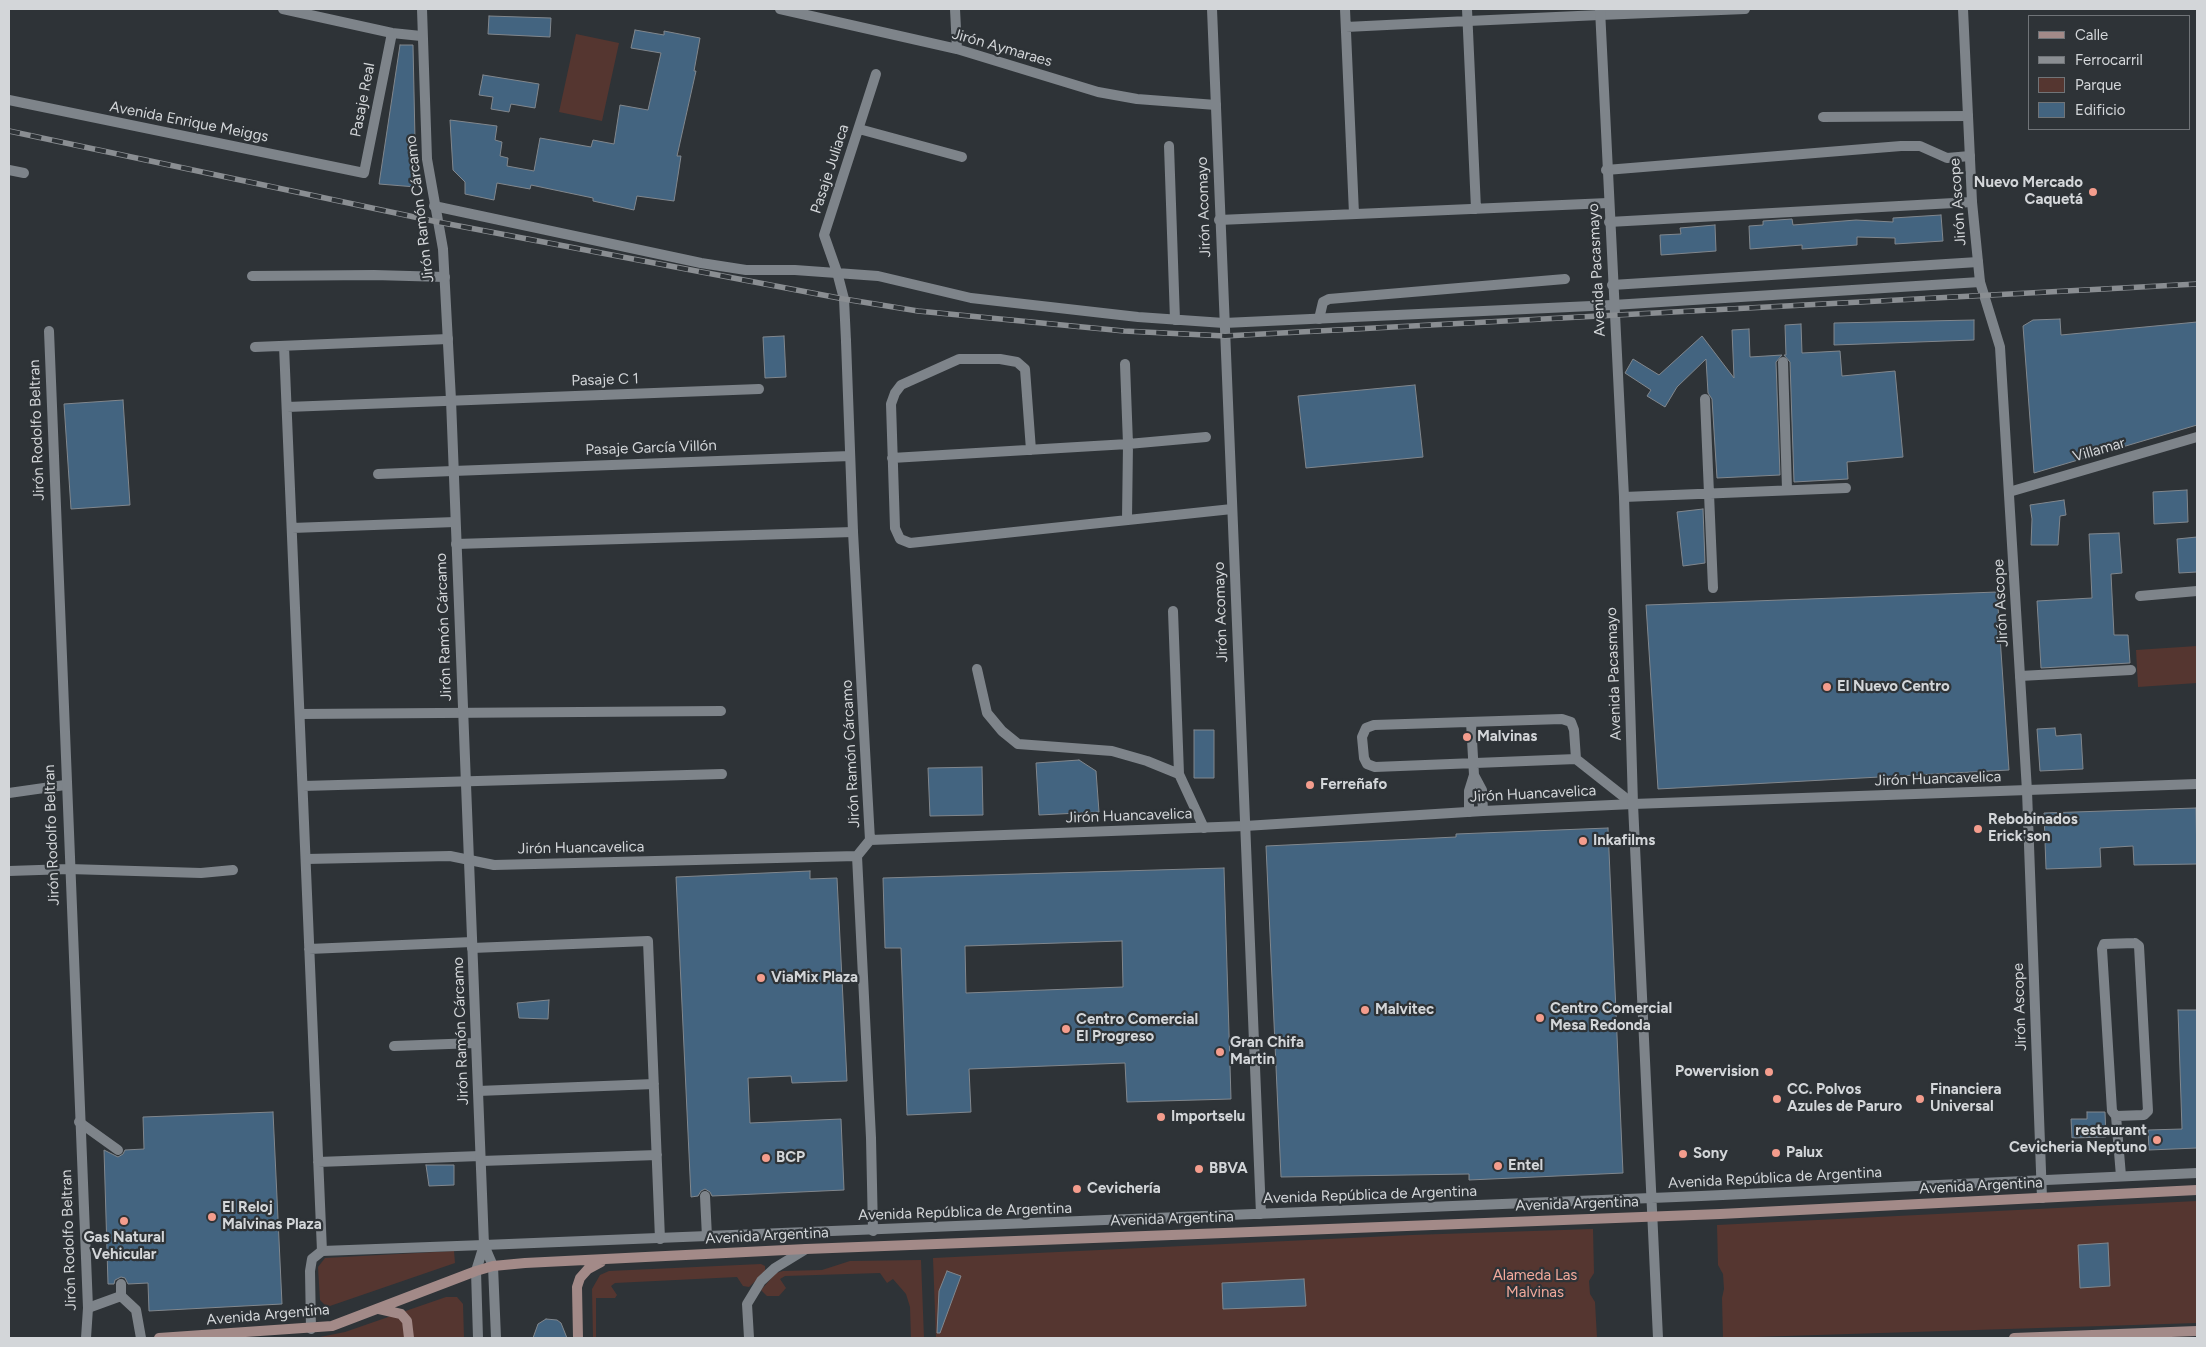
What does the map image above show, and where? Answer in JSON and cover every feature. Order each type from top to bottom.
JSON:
[{"type":"main road","name":"Avenida Argentina","points":[[159,1338],[311,1329],[332,1326],[493,1266],[806,1249],[1654,1216],[2197,1190]]},
{"type":"main road","points":[[578,1338],[576,1298],[580,1278],[588,1269],[609,1259]]},
{"type":"main road","points":[[377,1308],[393,1310],[401,1314],[407,1321],[409,1338]]},
{"type":"main road","points":[[2014,1338],[2197,1331]]},
{"type":"street","points":[[283,9],[392,33],[422,36]]},
{"type":"street","name":"Jirón Ramón Cárcamo","points":[[422,9],[427,159],[434,206],[441,234],[451,400],[484,1245],[476,1271],[478,1338]]},
{"type":"street","name":"Jirón Aymaraes","points":[[780,9],[957,49],[1098,92],[1137,99],[1216,105]]},
{"type":"street","points":[[955,9],[957,49]]},
{"type":"street","name":"Jirón Acomayo","points":[[1212,9],[1219,220],[1262,1214]]},
{"type":"street","points":[[1346,9],[1354,214]]},
{"type":"street","points":[[1467,9],[1476,209]]},
{"type":"street","points":[[1346,27],[1600,12],[1745,9]]},
{"type":"street","name":"Jirón Ascope","points":[[1963,9],[1972,202],[1980,282],[2000,348],[2027,791],[2042,1198]]},
{"type":"street","name":"Avenida Pacasmayo","points":[[1600,12],[1606,170],[1624,497],[1634,804],[1658,1338]]},
{"type":"street","name":"Pasaje Real","points":[[364,173],[392,33]]},
{"type":"street","name":"Pasaje Juliaca","points":[[837,272],[824,235],[876,74]]},
{"type":"street","name":"Avenida Enrique Meiggs","points":[[9,100],[364,173]]},
{"type":"street","points":[[1823,118],[1968,116]]},
{"type":"street","points":[[859,129],[962,157]]},
{"type":"street","points":[[1169,146],[1175,320]]},
{"type":"street","points":[[1606,170],[1901,146],[1920,146],[1947,158],[1970,156]]},
{"type":"street","points":[[9,170],[24,173]]},
{"type":"street","points":[[1609,222],[1972,202]]},
{"type":"street","points":[[1219,220],[1608,204]]},
{"type":"street","points":[[434,206],[701,263],[746,270],[837,272],[878,276],[971,298],[1175,320],[1224,323],[1613,305],[1980,282]]},
{"type":"street","points":[[1612,285],[1978,262]]},
{"type":"street","name":"Jirón Ramón Cárcamo","points":[[837,272],[844,299],[853,532],[870,840],[857,856]]},
{"type":"street","points":[[252,276],[374,275],[444,277]]},
{"type":"street","points":[[1319,319],[1323,302],[1329,299],[1565,279]]},
{"type":"street","name":"Jirón Rodolfo Beltran","points":[[49,331],[65,785],[88,1308],[86,1338]]},
{"type":"street","points":[[255,347],[448,339]]},
{"type":"street","points":[[284,346],[322,1251],[312,1259],[310,1271],[311,1329]]},
{"type":"street","points":[[1030,450],[1025,369],[1017,362],[1000,359],[959,359],[901,385],[895,393],[891,404],[895,528],[900,539],[910,543],[1232,509]]},
{"type":"street","points":[[1783,362],[1787,489]]},
{"type":"street","points":[[1125,364],[1128,444],[1127,519]]},
{"type":"street","name":"Pasaje C 1","points":[[287,407],[760,389]]},
{"type":"street","points":[[1705,399],[1713,588]]},
{"type":"street","points":[[892,458],[1128,444],[1206,437]]},
{"type":"street","name":"Villamar","points":[[2009,492],[2197,437]]},
{"type":"street","name":"Pasaje García Villón","points":[[378,474],[850,456]]},
{"type":"street","points":[[1624,497],[1846,488]]},
{"type":"street","points":[[292,528],[455,522]]},
{"type":"street","points":[[456,544],[853,532]]},
{"type":"street","points":[[2140,596],[2197,591]]},
{"type":"street","points":[[1173,612],[1179,774],[1204,828]]},
{"type":"street","points":[[977,668],[987,713],[1002,731],[1018,744],[1112,751],[1147,761],[1179,774]]},
{"type":"street","points":[[2020,676],[2131,670]]},
{"type":"street","points":[[300,714],[721,711]]},
{"type":"street","points":[[1576,759],[1574,730],[1571,722],[1562,719],[1374,725],[1366,728],[1362,737],[1364,758],[1367,764],[1375,768],[1576,759],[1634,804]]},
{"type":"street","points":[[1469,812],[1469,791],[1474,775],[1471,722]]},
{"type":"street","points":[[303,786],[722,774]]},
{"type":"street","points":[[1474,775],[1482,790],[1483,811]]},
{"type":"street","name":"Jirón Huancavelica","points":[[870,840],[1204,828],[1634,804],[2197,784]]},
{"type":"street","points":[[9,793],[65,785]]},
{"type":"street","name":"Jirón Huancavelica","points":[[306,859],[450,856],[494,866],[857,856]]},
{"type":"street","points":[[857,856],[871,1138],[873,1231]]},
{"type":"street","points":[[9,871],[69,869],[201,873],[232,870]]},
{"type":"street","points":[[309,949],[648,941],[660,1240]]},
{"type":"street","points":[[2116,1116],[2144,1115],[2148,1111],[2139,946],[2135,943],[2104,944],[2102,949],[2112,1111],[2116,1116],[2121,1176]]},
{"type":"street","points":[[394,1046],[476,1043]]},
{"type":"street","points":[[478,1091],[654,1084]]},
{"type":"street","points":[[80,1122],[118,1150]]},
{"type":"street","points":[[318,1162],[657,1154]]},
{"type":"street","name":"Avenida República de Argentina","points":[[322,1251],[660,1240],[2197,1173]]},
{"type":"street","points":[[706,1196],[707,1237]]},
{"type":"street","name":"Jirón Ramón Cárcamo","points":[[484,1245],[493,1266],[496,1338]]},
{"type":"street","points":[[749,1338],[747,1304],[761,1281],[775,1268],[806,1249]]},
{"type":"street","points":[[121,1284],[121,1296],[136,1310],[141,1338]]},
{"type":"street","points":[[88,1308],[121,1296]]},
{"type":"green space","points":[[576,34],[619,43],[602,121],[559,112]]},
{"type":"green space","points":[[2197,646],[2197,683],[2138,687],[2136,650]]},
{"type":"green space","points":[[2197,1201],[2197,1323],[1723,1338],[1722,1298],[1724,1289],[1723,1274],[1718,1265],[1717,1225]]},
{"type":"green space","name":"Alameda Las Malvinas","points":[[1593,1229],[1594,1273],[1589,1281],[1590,1294],[1595,1302],[1597,1338],[936,1338],[933,1258],[1412,1235]]},
{"type":"green space","points":[[454,1251],[455,1263],[327,1307],[320,1300],[318,1267],[325,1258]]},
{"type":"green space","points":[[921,1260],[924,1338],[911,1338],[910,1307],[906,1294],[893,1279],[887,1283],[880,1273],[785,1276],[780,1279],[786,1288],[779,1296],[767,1296],[761,1290],[776,1273],[783,1271],[822,1270],[850,1261]]},
{"type":"green space","points":[[761,1264],[765,1266],[765,1272],[749,1287],[743,1286],[737,1277],[615,1283],[611,1286],[617,1295],[615,1298],[596,1298],[596,1338],[593,1338],[592,1289],[600,1275],[609,1271]]},
{"type":"green space","points":[[446,1297],[457,1297],[463,1304],[464,1338],[315,1338],[345,1332]]},
{"type":"building","points":[[489,16],[551,18],[550,37],[488,34]]},
{"type":"building","points":[[635,30],[664,35],[664,31],[700,38],[694,71],[696,71],[677,156],[681,156],[674,201],[637,196],[634,210],[593,201],[593,198],[531,185],[530,189],[497,183],[494,200],[465,194],[465,182],[453,170],[450,120],[497,126],[495,140],[502,142],[500,156],[508,158],[507,166],[534,171],[540,138],[591,147],[593,140],[614,144],[620,105],[648,110],[661,53],[631,48]]},
{"type":"building","points":[[400,45],[413,45],[416,187],[379,184]]},
{"type":"building","points":[[483,75],[539,84],[535,108],[511,104],[509,112],[491,109],[493,97],[479,95]]},
{"type":"building","points":[[1941,215],[1943,241],[1895,244],[1895,238],[1857,237],[1857,245],[1802,249],[1802,245],[1750,249],[1749,226],[1763,225],[1763,221],[1792,219],[1793,225],[1856,220],[1893,222],[1893,218]]},
{"type":"building","points":[[1715,225],[1716,251],[1661,255],[1660,235],[1681,234],[1680,228]]},
{"type":"building","points":[[2060,319],[2061,335],[2197,322],[2197,425],[2034,473],[2023,326],[2033,320]]},
{"type":"building","points":[[1974,320],[1974,340],[1834,345],[1834,323]]},
{"type":"building","points":[[1801,324],[1802,353],[1840,351],[1842,376],[1895,371],[1903,457],[1847,462],[1848,479],[1794,482],[1790,362],[1784,355],[1786,355],[1785,325]]},
{"type":"building","points":[[1749,329],[1750,357],[1782,355],[1776,362],[1780,475],[1717,478],[1712,399],[1708,393],[1706,359],[1677,387],[1665,407],[1647,396],[1651,390],[1625,373],[1633,359],[1659,375],[1702,336],[1734,378],[1732,330]]},
{"type":"building","points":[[784,336],[786,377],[765,378],[763,337]]},
{"type":"building","points":[[1415,385],[1423,457],[1306,468],[1298,396]]},
{"type":"building","points":[[123,400],[130,505],[71,509],[64,404]]},
{"type":"building","points":[[2187,490],[2188,522],[2154,524],[2153,492]]},
{"type":"building","points":[[2064,500],[2066,515],[2060,516],[2058,545],[2031,545],[2032,519],[2030,505]]},
{"type":"building","points":[[1703,509],[1705,563],[1683,566],[1677,512]]},
{"type":"building","points":[[2119,533],[2122,573],[2111,574],[2114,635],[2128,635],[2130,663],[2041,668],[2037,601],[2092,598],[2089,534]]},
{"type":"building","points":[[2197,537],[2197,572],[2179,573],[2177,539]]},
{"type":"building","name":"El Nuevo Centro","points":[[1997,592],[2009,770],[1658,789],[1646,605]]},
{"type":"building","points":[[2055,728],[2056,736],[2081,734],[2083,769],[2040,771],[2037,729]]},
{"type":"building","points":[[1194,730],[1214,730],[1214,778],[1194,778]]},
{"type":"building","points":[[1079,760],[1096,771],[1099,812],[1039,815],[1036,763]]},
{"type":"building","points":[[982,767],[983,815],[930,816],[928,768]]},
{"type":"building","points":[[2196,808],[2197,864],[2134,865],[2133,846],[2100,848],[2101,867],[2046,869],[2044,813]]},
{"type":"building","points":[[1608,828],[1623,1173],[1469,1180],[1469,1174],[1281,1177],[1266,846],[1456,837],[1456,834]]},
{"type":"building","name":"Centro Comercial El Progreso","points":[[1224,868],[1231,1099],[1127,1102],[1125,1063],[969,1069],[971,1112],[907,1115],[901,948],[885,948],[883,878]],"holes":[[[1122,941],[1123,987],[966,993],[965,946]]]},
{"type":"building","name":"ViaMix Plaza","points":[[810,871],[810,879],[837,878],[847,1081],[792,1083],[791,1076],[748,1078],[750,1123],[841,1119],[844,1190],[712,1196],[705,1189],[698,1196],[691,1197],[676,877]]},
{"type":"building","points":[[549,1000],[548,1019],[519,1018],[517,1003]]},
{"type":"building","points":[[2178,1010],[2197,1010],[2197,1148],[2149,1150],[2148,1130],[2182,1129]]},
{"type":"building","name":"El Reloj Malvinas Plaza","points":[[273,1112],[282,1304],[149,1311],[148,1283],[128,1284],[125,1278],[121,1277],[115,1280],[114,1284],[108,1284],[104,1150],[118,1157],[125,1150],[144,1149],[143,1117]]},
{"type":"building","points":[[2087,1112],[2105,1112],[2106,1137],[2072,1138],[2071,1119],[2087,1119]]},
{"type":"building","points":[[426,1165],[454,1165],[454,1185],[429,1186]]},
{"type":"building","points":[[2108,1243],[2110,1286],[2080,1288],[2078,1245]]},
{"type":"building","points":[[947,1271],[961,1276],[940,1333],[937,1333],[939,1291]]},
{"type":"building","points":[[1304,1279],[1306,1306],[1223,1309],[1222,1283]]},
{"type":"building","points":[[546,1319],[557,1320],[561,1323],[567,1338],[533,1338],[538,1324]]},
{"type":"railway","points":[[9,131],[438,222],[844,299],[918,311],[1124,331],[1225,336],[2197,284]]},
{"type":"place","name":"Nuevo Mercado Caquetá","points":[[2093,192]]},
{"type":"place","name":"El Nuevo Centro","points":[[1827,687]]},
{"type":"place","name":"Malvinas","points":[[1467,737]]},
{"type":"place","name":"Ferreñafo","points":[[1310,785]]},
{"type":"place","name":"Rebobinados Erick'son","points":[[1978,829]]},
{"type":"place","name":"Inkafilms","points":[[1583,841]]},
{"type":"place","name":"ViaMix Plaza","points":[[761,978]]},
{"type":"place","name":"Malvitec","points":[[1365,1010]]},
{"type":"place","name":"Centro Comercial Mesa Redonda","points":[[1540,1018]]},
{"type":"place","name":"Centro Comercial El Progreso","points":[[1066,1029]]},
{"type":"place","name":"Gran Chifa Martin","points":[[1220,1052]]},
{"type":"place","name":"Powervision","points":[[1769,1072]]},
{"type":"place","name":"CC. Polvos Azules de Paruro","points":[[1777,1099]]},
{"type":"place","name":"Financiera Universal","points":[[1920,1099]]},
{"type":"place","name":"Importselu","points":[[1161,1117]]},
{"type":"place","name":"restaurant Cevicheria Neptuno","points":[[2157,1140]]},
{"type":"place","name":"Palux","points":[[1776,1153]]},
{"type":"place","name":"Sony","points":[[1683,1154]]},
{"type":"place","name":"BCP","points":[[766,1158]]},
{"type":"place","name":"Entel","points":[[1498,1166]]},
{"type":"place","name":"BBVA","points":[[1199,1169]]},
{"type":"place","name":"Cevichería","points":[[1077,1189]]},
{"type":"place","name":"El Reloj Malvinas Plaza","points":[[212,1217]]},
{"type":"place","name":"Gas Natural Vehicular","points":[[124,1221]]}]
